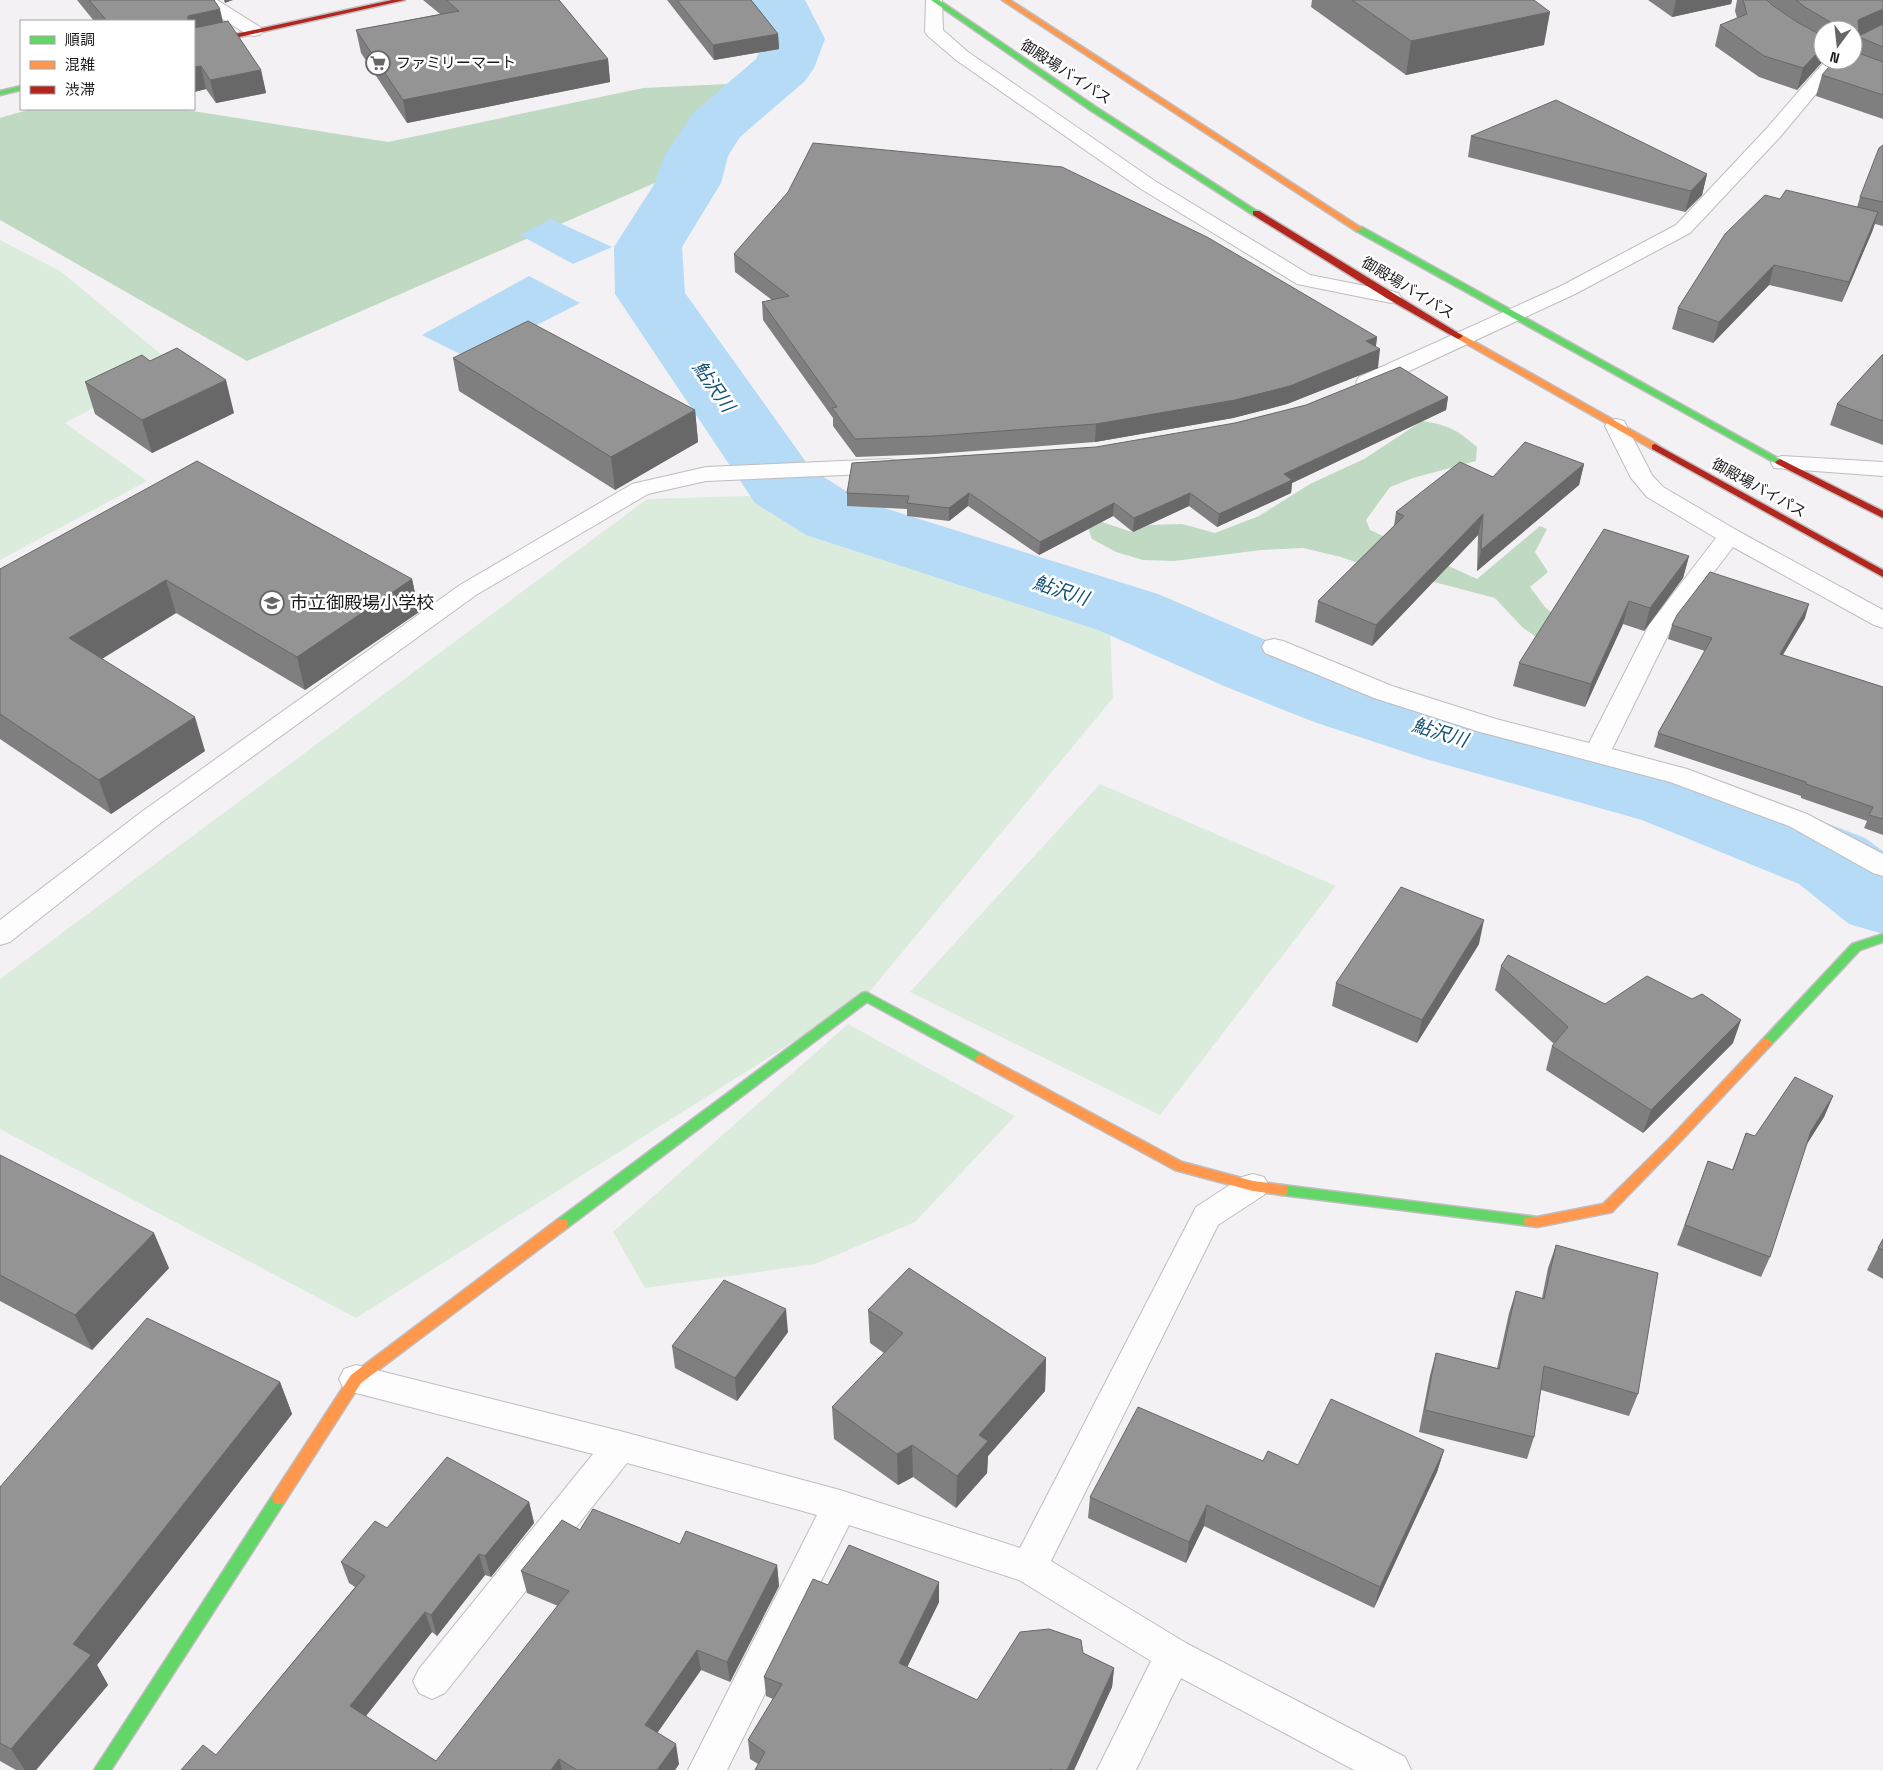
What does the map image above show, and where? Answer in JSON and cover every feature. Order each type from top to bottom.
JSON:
[{"type":"main road","points":[[195,45],[402,0]]},
{"type":"main road","name":"御殿場バイパス","points":[[934,0],[998,45],[1183,168],[1391,297],[1616,426],[1883,574]]},
{"type":"main road","name":"御殿場バイパス","points":[[1005,0],[1361,230],[1782,463],[1883,515]]},
{"type":"main road","points":[[0,93],[20,88]]},
{"type":"main road","points":[[102,1770],[356,1379],[866,996],[1179,1166],[1253,1186],[1536,1222],[1607,1208],[1673,1142],[1856,947],[1883,938]]},
{"type":"street","points":[[205,0],[254,31]]},
{"type":"street","points":[[934,0],[934,32],[962,56],[1148,185],[1304,280],[1391,297]]},
{"type":"street","points":[[1351,389],[1568,290],[1683,229],[1831,70]]},
{"type":"street","points":[[1616,426],[1642,478],[1655,492],[1730,536],[1883,620]]},
{"type":"street","points":[[1782,463],[1883,469]]},
{"type":"street","points":[[0,935],[149,819],[468,590],[640,488],[706,474],[906,465]]},
{"type":"street","points":[[1597,754],[1660,625],[1730,536]]},
{"type":"street","points":[[1274,647],[1383,692],[1489,726],[1678,775],[1798,820],[1883,866]]},
{"type":"street","points":[[1029,1567],[1207,1216],[1253,1186]]},
{"type":"street","points":[[356,1379],[620,1446],[840,1506],[1029,1567],[1173,1656],[1392,1770]]},
{"type":"street","points":[[432,1681],[620,1446]]},
{"type":"street","points":[[707,1770],[840,1506]]},
{"type":"street","points":[[1116,1770],[1173,1656]]},
{"type":"green space","points":[[748,83],[666,178],[247,361],[0,220],[0,118],[28,110],[186,110],[388,142],[643,88]]},
{"type":"green space","points":[[0,240],[60,271],[174,365],[65,423],[147,481],[0,560]]},
{"type":"green space","points":[[1422,421],[1439,424],[1464,436],[1477,447],[1476,461],[1413,478],[1390,487],[1366,520],[1370,530],[1477,579],[1540,526],[1547,529],[1535,552],[1548,572],[1530,587],[1545,607],[1591,646],[1542,641],[1522,627],[1495,598],[1434,582],[1400,578],[1341,557],[1303,548],[1261,550],[1174,561],[1143,560],[1116,552],[1092,539],[1088,528],[1096,520],[1132,532],[1148,525],[1182,524],[1215,533],[1259,516],[1310,484],[1364,459]]},
{"type":"green space","points":[[748,496],[1110,625],[1113,698],[866,996],[356,1318],[0,1129],[0,979],[647,499]]},
{"type":"green space","points":[[1100,784],[1336,886],[1160,1115],[910,992]]},
{"type":"green space","points":[[848,1024],[1015,1116],[915,1222],[815,1264],[645,1288],[613,1232]]},
{"type":"water","points":[[551,219],[612,247],[573,264],[520,235]]},
{"type":"water","points":[[529,276],[580,303],[470,359],[422,335]]},
{"type":"building","points":[[89,0],[214,0],[220,9],[188,16],[188,20],[106,20]]},
{"type":"building","points":[[446,0],[559,0],[608,59],[403,100],[356,30],[459,11]]},
{"type":"building","points":[[677,0],[751,0],[778,34],[713,45]]},
{"type":"building","points":[[1352,0],[1534,0],[1550,12],[1411,41]]},
{"type":"building","points":[[1743,0],[1767,0],[1797,22],[1813,31],[1813,58],[1803,68],[1764,56],[1720,25],[1747,14]]},
{"type":"building","points":[[1796,0],[1883,0],[1883,9],[1858,20],[1827,20]]},
{"type":"building","points":[[228,21],[261,70],[210,80],[201,66],[195,67],[195,28]]},
{"type":"building","points":[[1883,24],[1883,47],[1863,39],[1863,34]]},
{"type":"building","points":[[1863,55],[1883,62],[1883,95],[1822,75],[1826,70],[1863,70]]},
{"type":"building","points":[[1556,100],[1707,174],[1691,191],[1471,136]]},
{"type":"building","points":[[813,143],[1062,167],[1207,237],[1377,337],[1366,341],[1380,349],[1290,386],[1235,400],[1096,424],[934,436],[855,439],[832,408],[837,407],[762,302],[789,296],[734,254],[788,192]]},
{"type":"building","points":[[1883,145],[1883,202],[1860,197],[1879,148]]},
{"type":"building","points":[[1786,190],[1878,212],[1849,282],[1774,265],[1719,322],[1678,308],[1725,234],[1765,195],[1780,199]]},
{"type":"building","points":[[528,321],[695,410],[611,457],[453,358]]},
{"type":"building","points":[[177,348],[226,380],[142,420],[85,382],[142,355],[150,361]]},
{"type":"building","points":[[1883,354],[1883,421],[1837,404]]},
{"type":"building","points":[[1400,367],[1448,397],[1284,474],[1292,480],[1219,514],[1190,493],[1134,518],[1114,503],[1040,542],[969,493],[949,508],[907,503],[909,496],[847,493],[852,463],[1096,447],[1235,423],[1306,405]]},
{"type":"building","points":[[1525,442],[1584,464],[1481,550],[1483,514],[1376,625],[1318,601],[1404,516],[1396,512],[1460,462],[1493,477]]},
{"type":"building","points":[[197,461],[412,579],[297,657],[166,580],[69,638],[195,717],[99,780],[0,714],[0,569]]},
{"type":"building","points":[[1604,529],[1689,556],[1650,608],[1629,601],[1591,684],[1519,663]]},
{"type":"building","points":[[1710,572],[1809,604],[1780,654],[1883,687],[1883,819],[1869,815],[1873,807],[1806,784],[1806,782],[1658,733],[1712,638],[1672,625],[1677,615]]},
{"type":"building","points":[[1401,887],[1484,920],[1422,1020],[1336,983]]},
{"type":"building","points":[[1508,955],[1605,1004],[1647,976],[1692,999],[1702,994],[1741,1020],[1651,1110],[1552,1046],[1568,1027],[1501,966]]},
{"type":"building","points":[[1795,1077],[1833,1096],[1811,1131],[1770,1257],[1685,1225],[1708,1161],[1733,1170],[1746,1133],[1755,1136]]},
{"type":"building","points":[[0,1155],[154,1233],[75,1315],[0,1275]]},
{"type":"building","points":[[1883,1239],[1883,1250],[1878,1248]]},
{"type":"building","points":[[1556,1245],[1658,1273],[1638,1394],[1544,1366],[1534,1437],[1425,1410],[1436,1353],[1499,1369],[1516,1291],[1544,1299]]},
{"type":"building","points":[[909,1268],[1046,1358],[979,1435],[988,1441],[957,1476],[912,1445],[897,1454],[832,1407],[903,1333],[868,1310]]},
{"type":"building","points":[[724,1280],[786,1309],[735,1378],[672,1346]]},
{"type":"building","points":[[147,1318],[280,1382],[73,1644],[91,1655],[11,1749],[0,1743],[0,1487]]},
{"type":"building","points":[[1331,1399],[1444,1450],[1380,1587],[1207,1505],[1189,1542],[1090,1497],[1138,1407],[1263,1461],[1268,1451],[1298,1465]]},
{"type":"building","points":[[447,1457],[529,1502],[485,1556],[479,1554],[431,1615],[425,1612],[350,1706],[436,1761],[569,1591],[521,1571],[562,1520],[580,1530],[593,1509],[680,1544],[686,1531],[777,1565],[727,1662],[697,1650],[645,1725],[676,1744],[657,1770],[577,1770],[559,1759],[551,1770],[181,1770],[203,1745],[216,1755],[365,1576],[341,1562],[375,1521],[387,1528]]},
{"type":"building","points":[[849,1545],[939,1582],[899,1663],[977,1700],[1020,1632],[1049,1629],[1081,1640],[1083,1653],[1114,1668],[1067,1770],[755,1770],[765,1752],[748,1740],[782,1684],[764,1677],[813,1579],[828,1585]]},
{"type":"waterway","name":"鮎沢川","points":[[776,0],[795,39],[783,68],[716,125],[696,156],[688,183],[648,247],[650,294],[783,486],[834,518],[1128,612],[1254,667],[1345,702],[1460,739],[1674,798],[1832,861],[1883,900]]},
{"type":"traffic: fast","points":[[934,0],[1093,109],[1256,213]]},
{"type":"traffic: fast","points":[[0,93],[20,88]]},
{"type":"traffic: fast","points":[[1359,229],[1780,462]]},
{"type":"traffic: fast","points":[[1766,1043],[1856,947],[1883,938]]},
{"type":"traffic: fast","points":[[562,1224],[866,996],[981,1059]]},
{"type":"traffic: fast","points":[[1282,1190],[1530,1221]]},
{"type":"traffic: fast","points":[[102,1770],[279,1498]]},
{"type":"traffic: slow","points":[[1005,0],[1359,229]]},
{"type":"traffic: slow","points":[[1459,336],[1655,447]]},
{"type":"traffic: slow","points":[[1530,1221],[1537,1222],[1607,1208],[1673,1142],[1766,1043]]},
{"type":"traffic: slow","points":[[981,1059],[1179,1166],[1253,1186],[1282,1190]]},
{"type":"traffic: slow","points":[[279,1498],[356,1379],[562,1224]]},
{"type":"traffic: jam","points":[[195,45],[402,0]]},
{"type":"traffic: jam","points":[[1256,213],[1391,297],[1459,336]]},
{"type":"traffic: jam","points":[[1655,447],[1883,574]]},
{"type":"traffic: jam","points":[[1780,462],[1883,515]]},
{"type":"place","name":"ファミリーマート","points":[[378,63]]},
{"type":"place","name":"市立御殿場小学校","points":[[272,603]]}]
